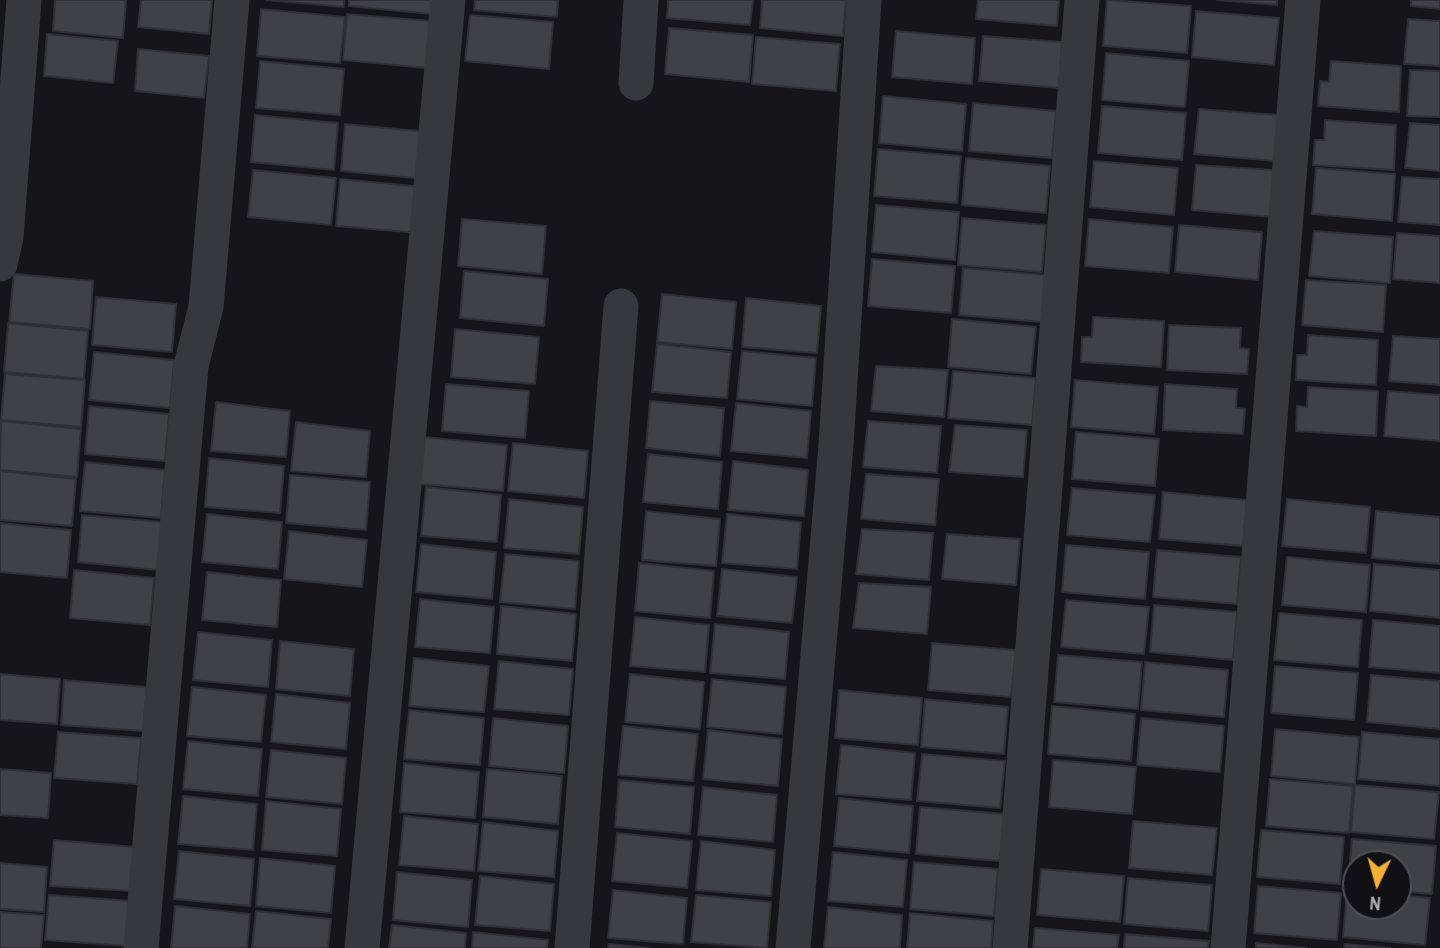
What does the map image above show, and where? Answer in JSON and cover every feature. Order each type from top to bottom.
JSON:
[{"type":"street","points":[[0,264],[6,237],[20,82],[24,0]]},
{"type":"street","points":[[141,948],[191,366],[206,307],[232,0]]},
{"type":"street","points":[[362,948],[448,0]]},
{"type":"street","points":[[636,82],[641,0]]},
{"type":"street","points":[[793,948],[836,445],[864,0]]},
{"type":"street","points":[[1010,948],[1082,0]]},
{"type":"street","points":[[1228,948],[1303,0]]},
{"type":"street","points":[[572,948],[621,306]]},
{"type":"building","points":[[55,0],[126,0],[123,38],[53,31]]},
{"type":"building","points":[[141,0],[212,0],[209,34],[138,27]]},
{"type":"building","points":[[266,0],[344,0],[344,7]]},
{"type":"building","points":[[349,0],[433,0],[432,14],[349,6]]},
{"type":"building","points":[[475,0],[558,0],[557,17],[474,10]]},
{"type":"building","points":[[668,0],[753,0],[750,25],[667,18]]},
{"type":"building","points":[[762,0],[846,0],[843,36],[760,28]]},
{"type":"building","points":[[978,0],[1059,0],[1057,26],[976,19]]},
{"type":"building","points":[[1107,0],[1191,6],[1187,53],[1103,46]]},
{"type":"building","points":[[1217,0],[1277,0],[1277,5]]},
{"type":"building","points":[[1411,0],[1440,0],[1440,9],[1411,6]]},
{"type":"building","points":[[261,9],[345,17],[340,63],[257,56]]},
{"type":"building","points":[[1196,11],[1279,18],[1274,65],[1192,57]]},
{"type":"building","points":[[347,14],[431,21],[427,68],[343,60]]},
{"type":"building","points":[[470,15],[553,22],[549,69],[465,61]]},
{"type":"building","points":[[1408,19],[1440,21],[1440,66],[1404,64]]},
{"type":"building","points":[[669,28],[753,35],[749,82],[665,74]]},
{"type":"building","points":[[896,31],[975,38],[972,84],[892,77]]},
{"type":"building","points":[[47,34],[118,41],[113,83],[44,76]]},
{"type":"building","points":[[983,36],[1062,42],[1059,88],[979,81]]},
{"type":"building","points":[[756,37],[840,44],[836,91],[752,84]]},
{"type":"building","points":[[138,49],[209,56],[204,98],[135,91]]},
{"type":"building","points":[[1106,53],[1189,61],[1185,107],[1102,100]]},
{"type":"building","points":[[260,61],[344,69],[340,115],[256,108]]},
{"type":"building","points":[[1331,61],[1401,66],[1399,112],[1318,106],[1320,81],[1329,82]]},
{"type":"building","points":[[1410,70],[1440,71],[1440,117],[1407,116]]},
{"type":"building","points":[[883,96],[966,104],[962,151],[879,143]]},
{"type":"building","points":[[973,103],[1056,111],[1052,158],[969,151]]},
{"type":"building","points":[[1102,106],[1186,113],[1182,160],[1098,153]]},
{"type":"building","points":[[1199,109],[1278,115],[1275,161],[1194,154]]},
{"type":"building","points":[[255,115],[338,123],[334,170],[251,162]]},
{"type":"building","points":[[1325,120],[1396,125],[1394,170],[1313,165],[1315,140],[1324,140]]},
{"type":"building","points":[[1410,123],[1440,125],[1440,171],[1405,168]]},
{"type":"building","points":[[345,124],[429,132],[425,179],[341,171]]},
{"type":"building","points":[[878,149],[961,156],[957,203],[874,196]]},
{"type":"building","points":[[966,158],[1050,166],[1046,213],[962,205]]},
{"type":"building","points":[[1094,161],[1178,168],[1174,215],[1090,207]]},
{"type":"building","points":[[1196,165],[1275,170],[1272,217],[1192,210]]},
{"type":"building","points":[[1316,168],[1395,174],[1392,221],[1312,214]]},
{"type":"building","points":[[253,170],[336,178],[331,225],[248,217]]},
{"type":"building","points":[[1402,177],[1440,179],[1440,225],[1398,222]]},
{"type":"building","points":[[340,179],[423,187],[419,233],[336,226]]},
{"type":"building","points":[[876,205],[959,212],[955,260],[872,252]]},
{"type":"building","points":[[962,218],[1046,225],[1042,272],[958,265]]},
{"type":"building","points":[[462,219],[546,226],[542,274],[458,266]]},
{"type":"building","points":[[1089,219],[1173,227],[1169,273],[1085,266]]},
{"type":"building","points":[[1179,225],[1262,232],[1258,280],[1175,272]]},
{"type":"building","points":[[1314,231],[1393,237],[1390,283],[1309,276]]},
{"type":"building","points":[[1397,233],[1440,236],[1440,283],[1393,279]]},
{"type":"building","points":[[872,259],[955,266],[951,313],[868,306]]},
{"type":"building","points":[[963,268],[1046,275],[1042,322],[959,315]]},
{"type":"building","points":[[464,271],[548,279],[544,326],[460,318]]},
{"type":"building","points":[[14,274],[93,281],[90,329],[9,322]]},
{"type":"building","points":[[1306,280],[1386,285],[1383,332],[1302,325]]},
{"type":"building","points":[[662,294],[736,302],[732,349],[657,342]]},
{"type":"building","points":[[96,297],[176,304],[172,352],[92,345]]},
{"type":"building","points":[[746,298],[821,306],[817,353],[742,347]]},
{"type":"building","points":[[1093,317],[1164,321],[1161,367],[1081,362],[1082,337],[1092,337]]},
{"type":"building","points":[[952,319],[1036,327],[1031,374],[948,367]]},
{"type":"building","points":[[8,323],[88,331],[84,379],[4,372]]},
{"type":"building","points":[[1169,325],[1241,328],[1240,348],[1249,349],[1247,374],[1167,370]]},
{"type":"building","points":[[455,329],[539,337],[535,384],[451,377]]},
{"type":"building","points":[[1308,335],[1378,340],[1376,385],[1296,380],[1297,355],[1307,355]]},
{"type":"building","points":[[1393,336],[1440,339],[1440,385],[1389,381]]},
{"type":"building","points":[[657,344],[731,352],[727,398],[652,392]]},
{"type":"building","points":[[742,351],[816,358],[812,406],[737,399]]},
{"type":"building","points":[[94,352],[174,360],[170,408],[89,400]]},
{"type":"building","points":[[876,366],[948,370],[944,417],[871,411]]},
{"type":"building","points":[[953,371],[1036,378],[1032,425],[948,418]]},
{"type":"building","points":[[5,374],[85,380],[81,427],[1,420]]},
{"type":"building","points":[[1075,380],[1158,387],[1154,434],[1071,427]]},
{"type":"building","points":[[446,384],[529,391],[525,438],[442,431]]},
{"type":"building","points":[[1165,384],[1237,389],[1236,408],[1245,409],[1243,434],[1163,430]]},
{"type":"building","points":[[1308,387],[1378,391],[1376,436],[1296,431],[1297,406],[1307,407]]},
{"type":"building","points":[[1388,391],[1440,395],[1440,441],[1384,436]]},
{"type":"building","points":[[650,401],[724,408],[720,456],[646,448]]},
{"type":"building","points":[[216,402],[290,411],[286,457],[211,451]]},
{"type":"building","points":[[736,403],[811,411],[807,458],[731,451]]},
{"type":"building","points":[[89,406],[169,414],[165,461],[85,454]]},
{"type":"building","points":[[1,421],[81,429],[77,477],[0,470]]},
{"type":"building","points":[[868,421],[941,426],[937,473],[863,467]]},
{"type":"building","points":[[296,422],[370,431],[366,477],[291,471]]},
{"type":"building","points":[[955,425],[1027,430],[1023,477],[949,472]]},
{"type":"building","points":[[1076,432],[1159,439],[1155,486],[1072,479]]},
{"type":"building","points":[[423,437],[507,445],[503,491],[419,484]]},
{"type":"building","points":[[513,443],[588,451],[584,498],[508,491]]},
{"type":"building","points":[[648,454],[722,462],[718,509],[643,502]]},
{"type":"building","points":[[209,458],[284,466],[280,513],[205,507]]},
{"type":"building","points":[[733,461],[808,470],[804,516],[728,510]]},
{"type":"building","points":[[85,462],[165,470],[161,518],[80,511]]},
{"type":"building","points":[[0,471],[76,479],[72,526],[0,520]]},
{"type":"building","points":[[866,474],[939,479],[935,525],[861,519]]},
{"type":"building","points":[[290,475],[370,482],[366,530],[286,523]]},
{"type":"building","points":[[426,487],[501,495],[497,542],[421,536]]},
{"type":"building","points":[[1072,488],[1155,495],[1150,542],[1067,535]]},
{"type":"building","points":[[1163,492],[1247,500],[1243,546],[1159,539]]},
{"type":"building","points":[[509,499],[583,507],[579,554],[504,548]]},
{"type":"building","points":[[1287,499],[1370,507],[1366,553],[1282,546]]},
{"type":"building","points":[[646,511],[720,519],[716,566],[642,560]]},
{"type":"building","points":[[1376,511],[1440,517],[1440,564],[1372,558]]},
{"type":"building","points":[[207,514],[282,522],[278,569],[202,562]]},
{"type":"building","points":[[727,514],[801,522],[797,569],[722,563]]},
{"type":"building","points":[[82,515],[162,522],[158,570],[78,562]]},
{"type":"building","points":[[0,523],[71,530],[67,578],[0,572]]},
{"type":"building","points":[[862,529],[933,533],[929,580],[856,574]]},
{"type":"building","points":[[289,531],[367,540],[362,587],[284,579]]},
{"type":"building","points":[[947,534],[1020,539],[1016,585],[942,579]]},
{"type":"building","points":[[421,544],[496,552],[492,599],[416,592]]},
{"type":"building","points":[[1066,545],[1149,552],[1145,599],[1062,592]]},
{"type":"building","points":[[1157,550],[1241,557],[1237,604],[1153,597]]},
{"type":"building","points":[[505,554],[579,561],[575,609],[500,602]]},
{"type":"building","points":[[1287,557],[1370,565],[1366,612],[1282,605]]},
{"type":"building","points":[[639,563],[714,571],[710,618],[635,611]]},
{"type":"building","points":[[1374,564],[1440,570],[1440,618],[1370,611]]},
{"type":"building","points":[[722,569],[797,577],[792,623],[717,616]]},
{"type":"building","points":[[74,570],[154,578],[150,625],[70,618]]},
{"type":"building","points":[[207,572],[281,580],[277,627],[202,620]]},
{"type":"building","points":[[859,583],[931,587],[927,634],[853,628]]},
{"type":"building","points":[[420,599],[494,607],[490,653],[415,647]]},
{"type":"building","points":[[1066,600],[1149,607],[1144,654],[1061,647]]},
{"type":"building","points":[[1154,605],[1237,612],[1233,660],[1150,652]]},
{"type":"building","points":[[501,606],[576,614],[572,661],[497,654]]},
{"type":"building","points":[[1279,613],[1362,620],[1358,667],[1274,660]]},
{"type":"building","points":[[635,617],[709,625],[705,672],[630,666]]},
{"type":"building","points":[[1373,620],[1440,626],[1440,673],[1369,667]]},
{"type":"building","points":[[715,624],[789,632],[785,679],[710,673]]},
{"type":"building","points":[[198,632],[272,640],[268,687],[193,680]]},
{"type":"building","points":[[280,641],[354,649],[350,696],[276,689]]},
{"type":"building","points":[[932,643],[1016,650],[1011,697],[928,690]]},
{"type":"building","points":[[1058,655],[1142,662],[1138,709],[1054,702]]},
{"type":"building","points":[[414,658],[489,666],[484,712],[409,706]]},
{"type":"building","points":[[499,661],[573,669],[569,715],[494,709]]},
{"type":"building","points":[[1145,662],[1228,670],[1224,717],[1141,710]]},
{"type":"building","points":[[1275,666],[1358,673],[1354,720],[1271,713]]},
{"type":"building","points":[[0,674],[60,679],[57,724],[0,720]]},
{"type":"building","points":[[630,674],[704,682],[700,729],[625,722]]},
{"type":"building","points":[[1371,675],[1440,681],[1440,729],[1367,722]]},
{"type":"building","points":[[712,679],[786,687],[782,734],[707,727]]},
{"type":"building","points":[[64,680],[147,687],[143,731],[61,725]]},
{"type":"building","points":[[192,687],[266,695],[261,742],[187,736]]},
{"type":"building","points":[[839,690],[922,698],[918,745],[835,738]]},
{"type":"building","points":[[276,694],[350,703],[346,749],[271,742]]},
{"type":"building","points":[[925,699],[1008,707],[1004,754],[921,747]]},
{"type":"building","points":[[1052,706],[1135,714],[1131,761],[1048,754]]},
{"type":"building","points":[[409,710],[484,718],[480,765],[404,759]]},
{"type":"building","points":[[493,718],[568,726],[564,773],[489,766]]},
{"type":"building","points":[[1141,718],[1224,726],[1220,772],[1137,765]]},
{"type":"building","points":[[623,726],[698,734],[693,781],[618,775]]},
{"type":"building","points":[[1275,729],[1359,737],[1355,784],[1271,776]]},
{"type":"building","points":[[708,730],[782,739],[778,786],[703,779]]},
{"type":"building","points":[[58,732],[141,738],[137,784],[54,778]]},
{"type":"building","points":[[1362,732],[1440,739],[1440,786],[1358,779]]},
{"type":"building","points":[[188,741],[262,749],[258,796],[183,789]]},
{"type":"building","points":[[841,745],[915,753],[911,800],[836,794]]},
{"type":"building","points":[[271,750],[346,758],[342,804],[266,797]]},
{"type":"building","points":[[922,754],[1005,761],[1000,808],[917,801]]},
{"type":"building","points":[[1053,760],[1136,767],[1132,814],[1049,807]]},
{"type":"building","points":[[404,763],[479,772],[475,818],[400,812]]},
{"type":"building","points":[[0,769],[51,773],[48,818],[0,815]]},
{"type":"building","points":[[487,769],[562,776],[558,824],[483,817]]},
{"type":"building","points":[[1270,779],[1353,786],[1349,833],[1266,826]]},
{"type":"building","points":[[619,780],[694,787],[690,834],[615,827]]},
{"type":"building","points":[[1355,785],[1439,792],[1434,839],[1351,832]]},
{"type":"building","points":[[703,787],[777,795],[773,842],[698,835]]},
{"type":"building","points":[[183,796],[257,804],[253,850],[178,844]]},
{"type":"building","points":[[839,798],[913,806],[909,853],[834,846]]},
{"type":"building","points":[[266,801],[341,809],[337,856],[262,850]]},
{"type":"building","points":[[920,807],[1004,814],[1000,861],[916,854]]},
{"type":"building","points":[[404,816],[478,824],[474,871],[399,865]]},
{"type":"building","points":[[1133,821],[1217,828],[1212,875],[1129,868]]},
{"type":"building","points":[[483,822],[558,831],[554,877],[478,871]]},
{"type":"building","points":[[1261,830],[1344,837],[1340,884],[1257,877]]},
{"type":"building","points":[[617,833],[692,841],[687,888],[612,881]]},
{"type":"building","points":[[1352,839],[1436,846],[1432,894],[1412,892],[1412,850],[1351,850]]},
{"type":"building","points":[[54,840],[136,847],[133,891],[50,886]]},
{"type":"building","points":[[701,841],[775,850],[771,896],[696,890]]},
{"type":"building","points":[[179,851],[254,859],[250,906],[174,899]]},
{"type":"building","points":[[833,852],[907,860],[903,907],[828,901]]},
{"type":"building","points":[[260,858],[335,866],[331,913],[256,906]]},
{"type":"building","points":[[914,862],[998,869],[994,916],[910,909]]},
{"type":"building","points":[[0,863],[47,867],[44,912],[0,909]]},
{"type":"building","points":[[1041,869],[1124,876],[1120,922],[1037,915]]},
{"type":"building","points":[[397,872],[472,880],[468,927],[393,920]]},
{"type":"building","points":[[480,876],[554,884],[550,931],[475,925]]},
{"type":"building","points":[[1128,878],[1212,885],[1208,931],[1124,924]]},
{"type":"building","points":[[1258,886],[1341,893],[1337,940],[1254,933]]},
{"type":"building","points":[[613,890],[687,898],[683,944],[608,938]]},
{"type":"building","points":[[49,895],[132,901],[128,946],[45,940]]},
{"type":"building","points":[[696,895],[771,902],[767,948],[691,942]]},
{"type":"building","points":[[1412,896],[1430,898],[1425,945],[1343,937],[1344,920],[1412,920]]},
{"type":"building","points":[[175,906],[250,914],[247,948],[171,948]]},
{"type":"building","points":[[828,907],[902,915],[900,948],[824,948]]},
{"type":"building","points":[[256,911],[331,919],[328,948],[252,948]]},
{"type":"building","points":[[0,912],[44,915],[41,948],[0,948]]},
{"type":"building","points":[[910,913],[993,921],[991,948],[907,948]]},
{"type":"building","points":[[392,925],[466,933],[465,948],[389,948]]},
{"type":"building","points":[[1035,928],[1119,935],[1117,948],[1033,948]]},
{"type":"building","points":[[473,932],[548,940],[547,948],[472,948]]},
{"type":"building","points":[[1125,934],[1209,941],[1208,948],[1124,948]]},
{"type":"building","points":[[1256,943],[1307,948],[1256,948]]},
{"type":"building","points":[[609,944],[650,948],[608,948]]},
{"type":"building","points":[[1345,944],[1390,948],[1344,948]]}]
